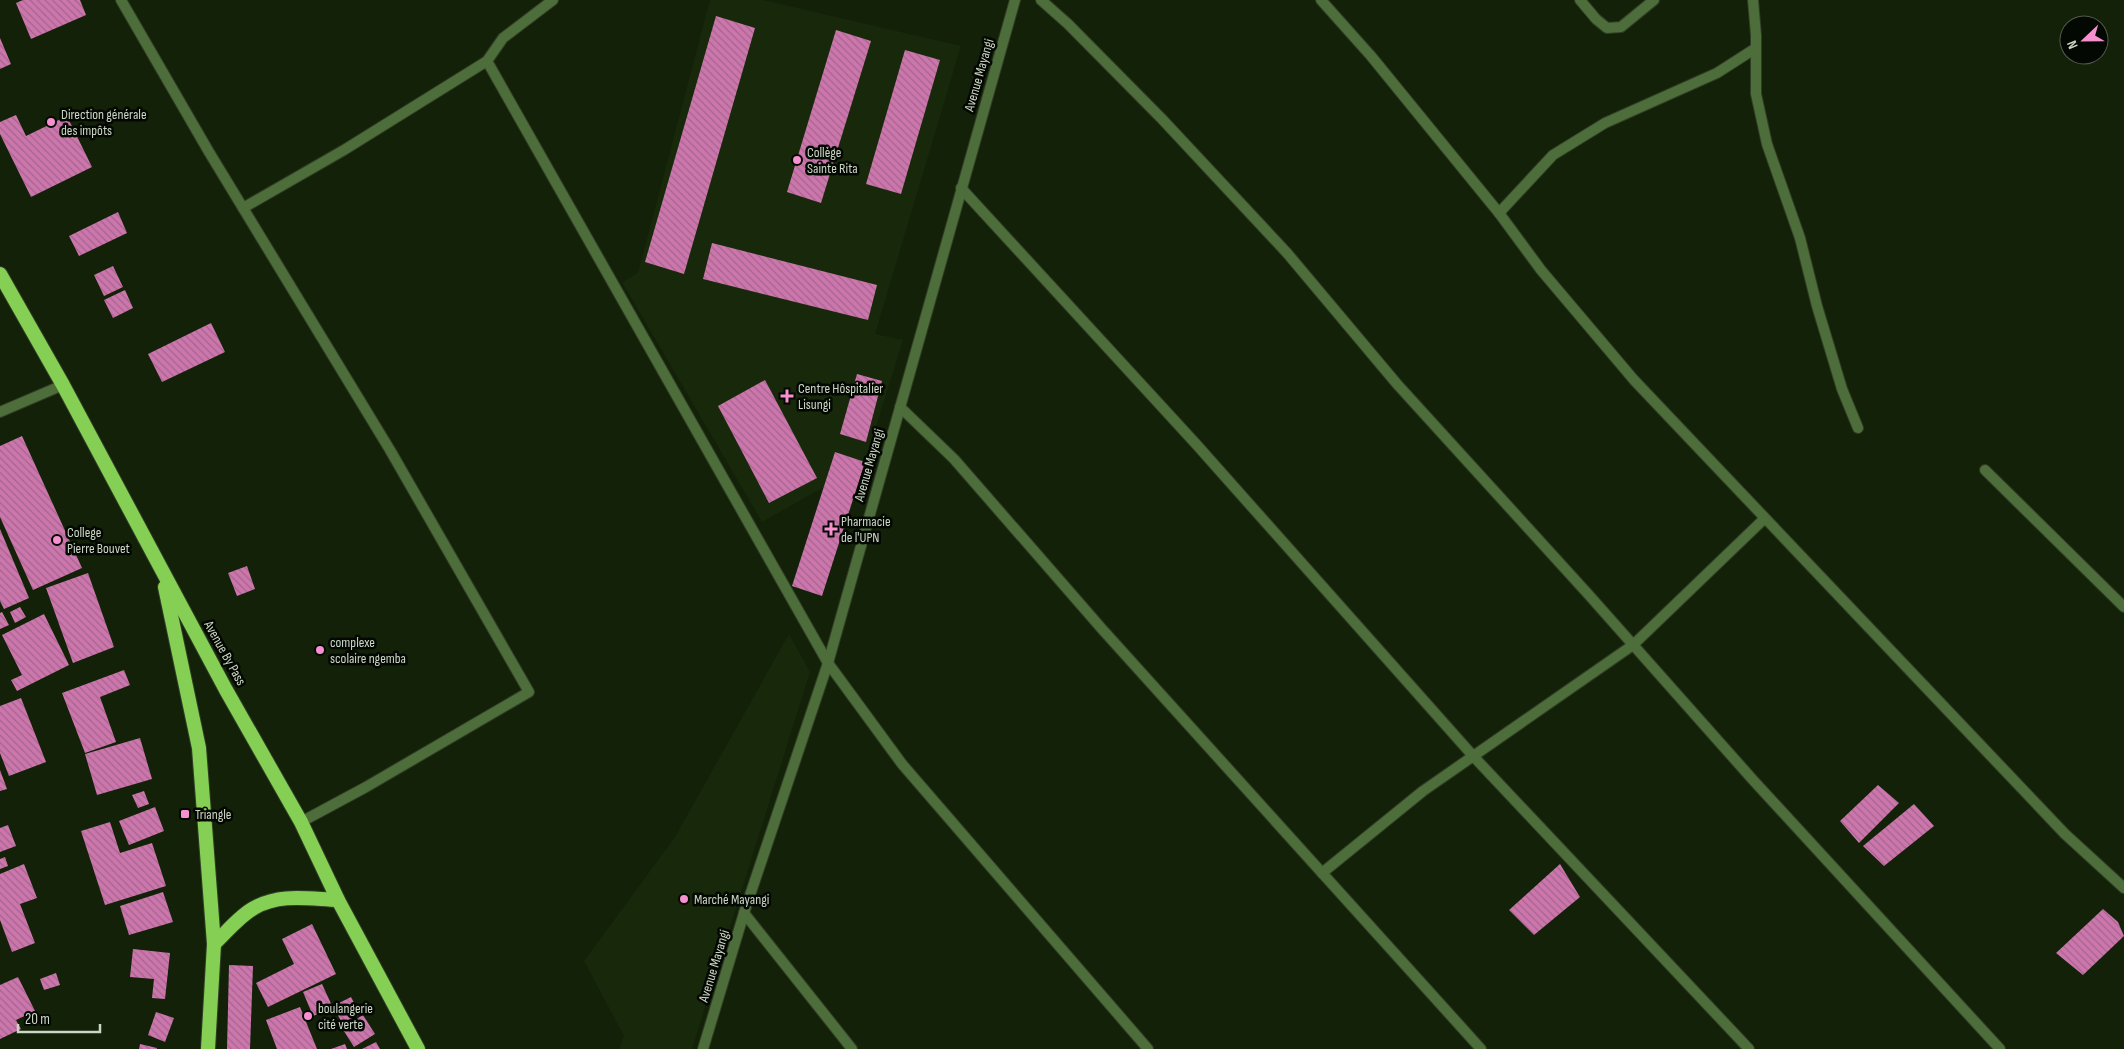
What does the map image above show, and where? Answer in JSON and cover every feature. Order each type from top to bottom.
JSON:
[{"type":"highway","name":"Avenue By Pass","points":[[0,274],[63,385],[162,571],[301,822],[338,900],[418,1049]]},
{"type":"highway","points":[[162,571],[199,748],[214,944],[208,1049]]},
{"type":"highway","points":[[214,944],[253,908],[270,901],[287,897],[338,900]]},
{"type":"street","points":[[122,0],[159,68],[390,450],[529,692],[382,778],[301,822]]},
{"type":"street","points":[[243,208],[344,150],[487,61],[504,38],[553,0]]},
{"type":"street","name":"Avenue Mayangi","points":[[703,1049],[744,913],[828,663],[1015,0]]},
{"type":"street","points":[[1041,0],[1068,24],[1162,119],[1287,253],[1397,384],[1633,645],[1752,780],[2000,1049]]},
{"type":"street","points":[[1321,0],[1371,56],[1499,213],[1541,270],[1634,380],[2065,834],[2124,888]]},
{"type":"street","points":[[1580,0],[1596,19],[1607,28],[1621,27],[1654,0]]},
{"type":"street","points":[[1753,0],[1756,94],[1767,144],[1800,238],[1817,306],[1842,389],[1858,428]]},
{"type":"street","points":[[1499,213],[1553,155],[1605,123],[1717,74],[1756,48]]},
{"type":"street","points":[[487,61],[828,663],[902,764],[1148,1049]]},
{"type":"street","points":[[961,188],[1196,444],[1474,757],[1748,1049]]},
{"type":"street","points":[[0,412],[63,385]]},
{"type":"street","points":[[900,407],[954,459],[1102,629],[1481,1049]]},
{"type":"street","points":[[1985,470],[2124,607]]},
{"type":"street","points":[[1322,873],[1423,790],[1474,757],[1633,645],[1764,519]]},
{"type":"street","points":[[744,913],[852,1049]]},
{"type":"shaded area","name":"Collège Sainte Rita","points":[[710,0],[763,0],[961,46],[875,334],[903,340],[865,462],[835,452],[824,487],[762,522],[622,282],[638,273]]},
{"type":"shaded area","name":"Marché Mayangi","points":[[789,634],[810,672],[692,1049],[619,1049],[624,1036],[584,961],[675,837]]},
{"type":"building","points":[[23,0],[80,0],[86,15],[31,39],[16,3]]},
{"type":"building","points":[[716,16],[755,28],[684,274],[645,262]]},
{"type":"building","points":[[836,30],[871,41],[821,203],[787,192]]},
{"type":"building","points":[[0,38],[11,64],[0,69]]},
{"type":"building","points":[[905,50],[940,60],[901,194],[866,184]]},
{"type":"building","points":[[16,115],[26,136],[67,116],[92,167],[31,197],[0,134],[0,122]]},
{"type":"building","points":[[118,212],[127,233],[79,256],[69,236]]},
{"type":"building","points":[[712,243],[877,285],[868,320],[703,279]]},
{"type":"building","points":[[113,266],[123,287],[104,296],[94,275]]},
{"type":"building","points":[[125,290],[133,308],[113,318],[104,300]]},
{"type":"building","points":[[211,323],[225,352],[162,382],[148,354]]},
{"type":"building","points":[[857,374],[882,381],[866,442],[840,434]]},
{"type":"building","points":[[765,380],[817,478],[769,503],[718,406]]},
{"type":"building","points":[[22,436],[82,568],[33,590],[0,517],[0,446]]},
{"type":"building","points":[[835,452],[865,462],[822,596],[792,586]]},
{"type":"building","points":[[0,529],[29,598],[4,609],[0,601]]},
{"type":"building","points":[[247,566],[255,589],[237,596],[228,573]]},
{"type":"building","points":[[88,573],[114,647],[73,663],[46,588]]},
{"type":"building","points":[[20,607],[26,617],[15,623],[10,612]]},
{"type":"building","points":[[2,612],[9,625],[0,629],[0,613]]},
{"type":"building","points":[[44,614],[69,665],[17,691],[11,680],[22,675],[2,635]]},
{"type":"building","points":[[124,670],[130,685],[100,697],[116,742],[85,753],[62,693]]},
{"type":"building","points":[[21,698],[46,762],[9,776],[0,753],[0,706]]},
{"type":"building","points":[[140,738],[152,779],[97,795],[85,754]]},
{"type":"building","points":[[0,770],[7,789],[0,791]]},
{"type":"building","points":[[1878,785],[1899,803],[1859,843],[1840,821]]},
{"type":"building","points":[[144,791],[149,804],[138,808],[132,795]]},
{"type":"building","points":[[1914,804],[1934,826],[1884,866],[1863,846]]},
{"type":"building","points":[[155,807],[164,831],[129,845],[119,821]]},
{"type":"building","points":[[110,822],[120,853],[152,843],[166,886],[105,905],[81,831]]},
{"type":"building","points":[[8,825],[16,846],[0,852],[0,828]]},
{"type":"building","points":[[5,857],[8,866],[0,869],[0,859]]},
{"type":"building","points":[[24,864],[37,898],[20,904],[35,943],[12,952],[0,920],[0,874]]},
{"type":"building","points":[[1560,864],[1580,897],[1534,935],[1509,910]]},
{"type":"building","points":[[163,892],[173,922],[129,935],[120,906]]},
{"type":"building","points":[[2103,909],[2118,922],[2124,936],[2083,975],[2056,953]]},
{"type":"building","points":[[312,924],[336,974],[268,1007],[256,983],[294,964],[282,939]]},
{"type":"building","points":[[133,949],[170,953],[165,999],[152,998],[154,979],[130,977]]},
{"type":"building","points":[[229,965],[253,966],[250,1049],[227,1049]]},
{"type":"building","points":[[56,973],[60,985],[44,990],[40,979]]},
{"type":"building","points":[[18,977],[35,1011],[16,1020],[21,1029],[0,1039],[0,985]]},
{"type":"building","points":[[322,984],[333,1008],[313,1016],[303,992]]},
{"type":"building","points":[[351,997],[360,1014],[342,1023],[333,1006]]},
{"type":"building","points":[[300,1007],[317,1049],[277,1049],[266,1020]]},
{"type":"building","points":[[156,1012],[174,1018],[165,1042],[148,1035]]},
{"type":"building","points":[[363,1015],[375,1034],[354,1047],[342,1028]]},
{"type":"building","points":[[376,1042],[380,1049],[362,1049]]},
{"type":"building","points":[[140,1044],[157,1048],[157,1049],[139,1049]]},
{"type":"building","points":[[345,1044],[347,1049],[331,1049]]},
{"type":"place","name":"Direction générale des impôts","points":[[51,122]]},
{"type":"place","name":"Collège Sainte Rita","points":[[797,160]]},
{"type":"place","name":"Centre Hôspitalier Lisungi","points":[[787,396]]},
{"type":"place","name":"Pharmacie de l'UPN","points":[[831,529]]},
{"type":"place","name":"College Pierre Bouvet","points":[[57,540]]},
{"type":"place","name":"complexe scolaire ngemba","points":[[320,650]]},
{"type":"place","name":"Triangle","points":[[185,814]]},
{"type":"place","name":"Marché Mayangi","points":[[684,899]]},
{"type":"place","name":"boulangerie cité verte","points":[[308,1016]]}]
